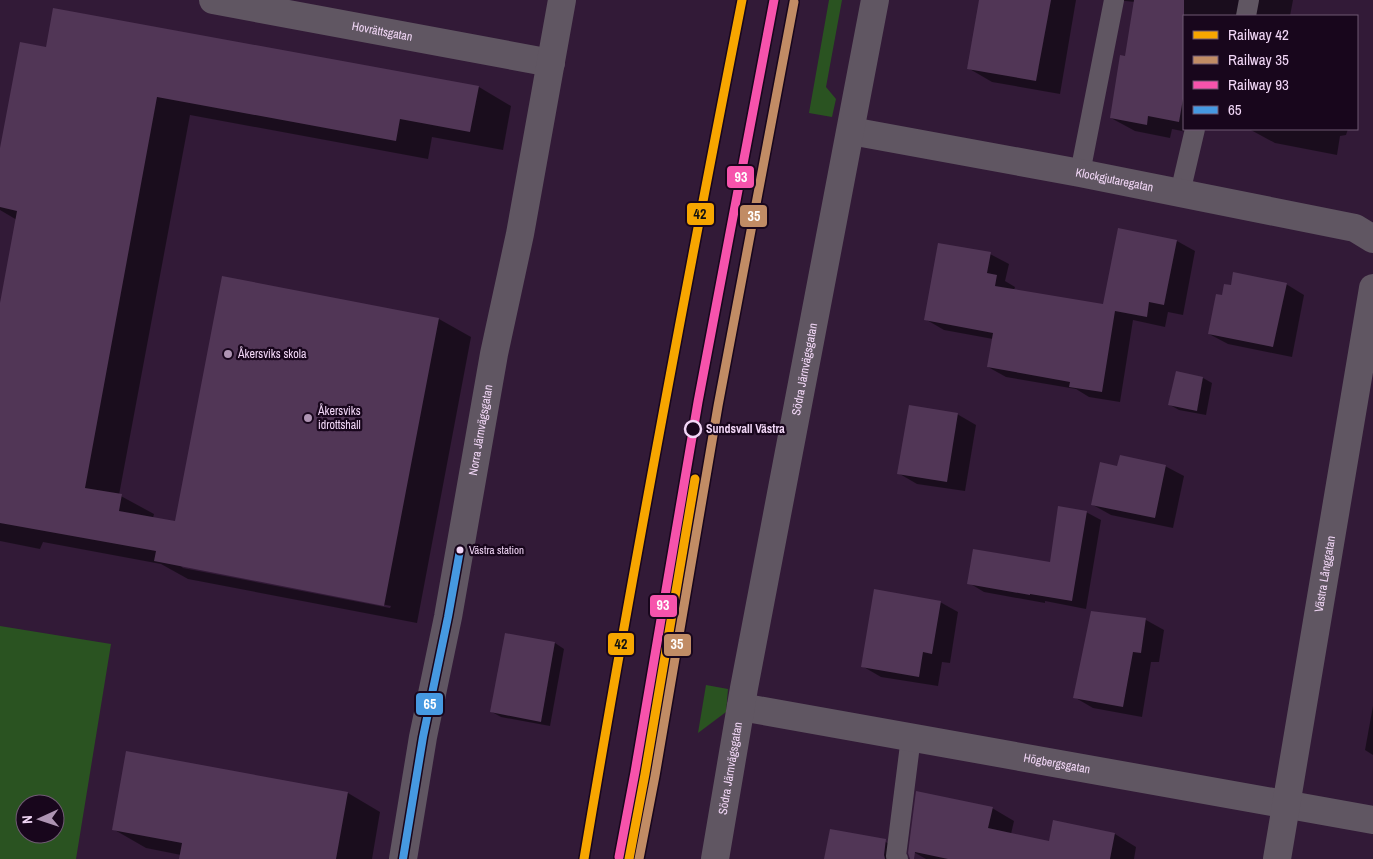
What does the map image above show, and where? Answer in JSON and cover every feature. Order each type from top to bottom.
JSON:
[{"type":"street","name":"Hovrättsgatan","points":[[213,0],[551,63]]},
{"type":"street","name":"Norra Järnvägsgatan","points":[[403,859],[423,737],[448,617],[494,354],[520,234],[562,0]]},
{"type":"street","name":"Södra Järnvägsgatan","points":[[715,859],[741,707],[875,0]]},
{"type":"street","name":"Klockgjutaregatan","points":[[850,132],[1080,172],[1356,228],[1373,239]]},
{"type":"street","name":"Västra Långgatan","points":[[1277,859],[1373,288]]},
{"type":"street","name":"Högbergsgatan","points":[[741,707],[1373,820]]},
{"type":"lane","points":[[1080,172],[1114,0]]},
{"type":"lane","points":[[1246,15],[1249,0]]},
{"type":"lane","points":[[1180,193],[1195,130]]},
{"type":"lane","points":[[898,859],[896,856],[911,737]]},
{"type":"green space","points":[[829,0],[842,0],[826,87],[836,99],[832,117],[809,113]]},
{"type":"green space","points":[[0,626],[111,644],[76,859],[0,859]]},
{"type":"green space","points":[[706,685],[728,689],[726,712],[698,733]]},
{"type":"building","points":[[979,0],[1051,0],[1036,81],[967,69]]},
{"type":"building","points":[[1134,0],[1184,0],[1183,99],[1179,122],[1148,116],[1147,125],[1110,118],[1120,55],[1125,56]]},
{"type":"building","points":[[53,8],[479,86],[470,132],[400,119],[396,141],[157,97],[85,488],[122,494],[119,511],[175,521],[222,276],[439,318],[384,606],[154,561],[156,551],[0,523],[0,303],[17,211],[0,207],[0,148],[20,42],[46,47]]},
{"type":"building","points":[[1118,228],[1177,240],[1164,305],[1149,302],[1147,317],[1115,311],[1102,392],[1069,387],[1070,382],[987,367],[993,333],[924,320],[938,243],[991,252],[987,273],[997,275],[995,286],[1103,304]]},
{"type":"building","points":[[1233,272],[1287,283],[1273,347],[1208,334],[1216,294],[1222,295],[1224,284],[1231,285]]},
{"type":"building","points":[[1176,371],[1203,377],[1197,411],[1168,405]]},
{"type":"building","points":[[909,405],[958,413],[947,482],[897,474]]},
{"type":"building","points":[[1120,455],[1166,465],[1155,518],[1091,505],[1100,462],[1117,466]]},
{"type":"building","points":[[1058,506],[1087,511],[1072,601],[967,584],[973,549],[1050,562]]},
{"type":"building","points":[[874,589],[941,601],[932,654],[923,652],[919,677],[861,667]]},
{"type":"building","points":[[1091,611],[1146,618],[1141,653],[1133,652],[1123,707],[1073,698]]},
{"type":"building","points":[[505,633],[555,642],[541,722],[490,712]]},
{"type":"building","points":[[126,751],[348,792],[336,859],[179,859],[182,843],[112,830]]},
{"type":"building","points":[[916,791],[993,807],[988,828],[1049,841],[1053,820],[1115,833],[1110,859],[948,859],[915,852],[914,859],[910,859],[908,853]]},
{"type":"building","points":[[830,829],[886,839],[885,859],[824,859]]},
{"type":"rail line","name":"42","points":[[584,859],[660,429],[742,0]]},
{"type":"rail line","name":"93","points":[[619,857],[698,402],[774,0]]},
{"type":"rail line","name":"35","points":[[639,859],[655,776],[718,406],[794,2]]},
{"type":"rail line","name":"42","points":[[629,859],[695,479]]},
{"type":"transit line","name":"65","points":[[403,859],[423,737],[460,550]]},
{"type":"place","name":"Åkersviks skola","points":[[228,354]]},
{"type":"place","name":"Åkersviks idrottshall","points":[[308,418]]},
{"type":"place","name":"Sundsvall Västra","points":[[693,429]]},
{"type":"place","name":"Västra station","points":[[460,550]]}]
